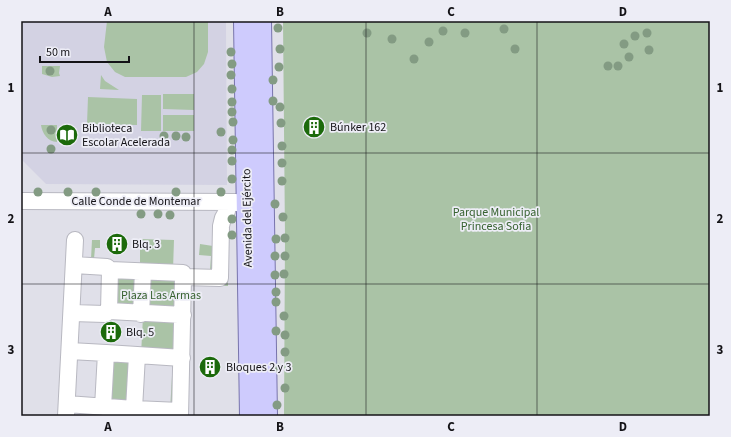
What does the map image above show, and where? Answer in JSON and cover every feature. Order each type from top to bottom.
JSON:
[{"type":"main road","name":"Avenida del Ejército","points":[[244,21],[250,416]]},
{"type":"main road","name":"Avenida del Ejército","points":[[261,21],[267,416]]},
{"type":"street","name":"Calle Conde de Montemar","points":[[21,201],[236,202],[241,204],[247,210]]},
{"type":"street","points":[[183,277],[220,278],[221,226],[227,211]]},
{"type":"street","points":[[74,265],[107,267],[110,270],[183,274],[180,414],[103,407],[67,410],[75,240]]},
{"type":"street","points":[[109,311],[110,270]]},
{"type":"street","points":[[141,314],[143,272]]},
{"type":"street","points":[[72,313],[105,314],[109,311],[141,314],[183,315]]},
{"type":"street","points":[[70,351],[182,358]]},
{"type":"street","points":[[103,407],[106,353]]},
{"type":"street","points":[[136,409],[137,355]]},
{"type":"shaded area","points":[[21,21],[226,21],[227,185],[46,184],[21,159]]},
{"type":"green space","points":[[107,21],[208,21],[208,52],[204,64],[197,72],[186,77],[125,77],[115,72],[107,62],[104,47]]},
{"type":"green space","name":"Parque Municipal Princesa Sofia","points":[[283,21],[710,21],[710,416],[284,416],[285,238]]},
{"type":"green space","points":[[42,66],[60,66],[60,76],[52,77],[42,74]]},
{"type":"green space","points":[[101,75],[105,81],[119,90],[100,89]]},
{"type":"green space","points":[[163,94],[194,94],[194,110],[163,109]]},
{"type":"green space","points":[[142,95],[161,95],[161,131],[141,131]]},
{"type":"green space","points":[[88,97],[137,99],[137,125],[87,124]]},
{"type":"green space","points":[[163,115],[194,115],[194,131],[163,131]]},
{"type":"green space","points":[[41,125],[57,125],[57,142],[48,139]]},
{"type":"green space","name":"Plaza Las Armas","points":[[227,205],[228,286],[190,286],[186,416],[170,411],[173,358],[141,355],[143,316],[105,314],[107,267],[140,268],[140,239],[174,240],[173,270],[203,273],[203,269],[210,270],[211,256],[199,255],[200,244],[213,246],[214,216],[223,215]]},
{"type":"green space","points":[[92,240],[100,240],[100,248],[95,248],[94,259],[91,259]]},
{"type":"green space","points":[[108,355],[135,357],[131,404],[105,402]]},
{"type":"place","name":"Búnker 162","points":[[314,127]]},
{"type":"place","name":"Biblioteca Escolar Acelerada","points":[[67,135]]},
{"type":"place","name":"Blq. 3","points":[[117,244]]},
{"type":"place","name":"Blq. 5","points":[[111,332]]},
{"type":"place","name":"Bloques 2 y 3","points":[[210,367]]}]
